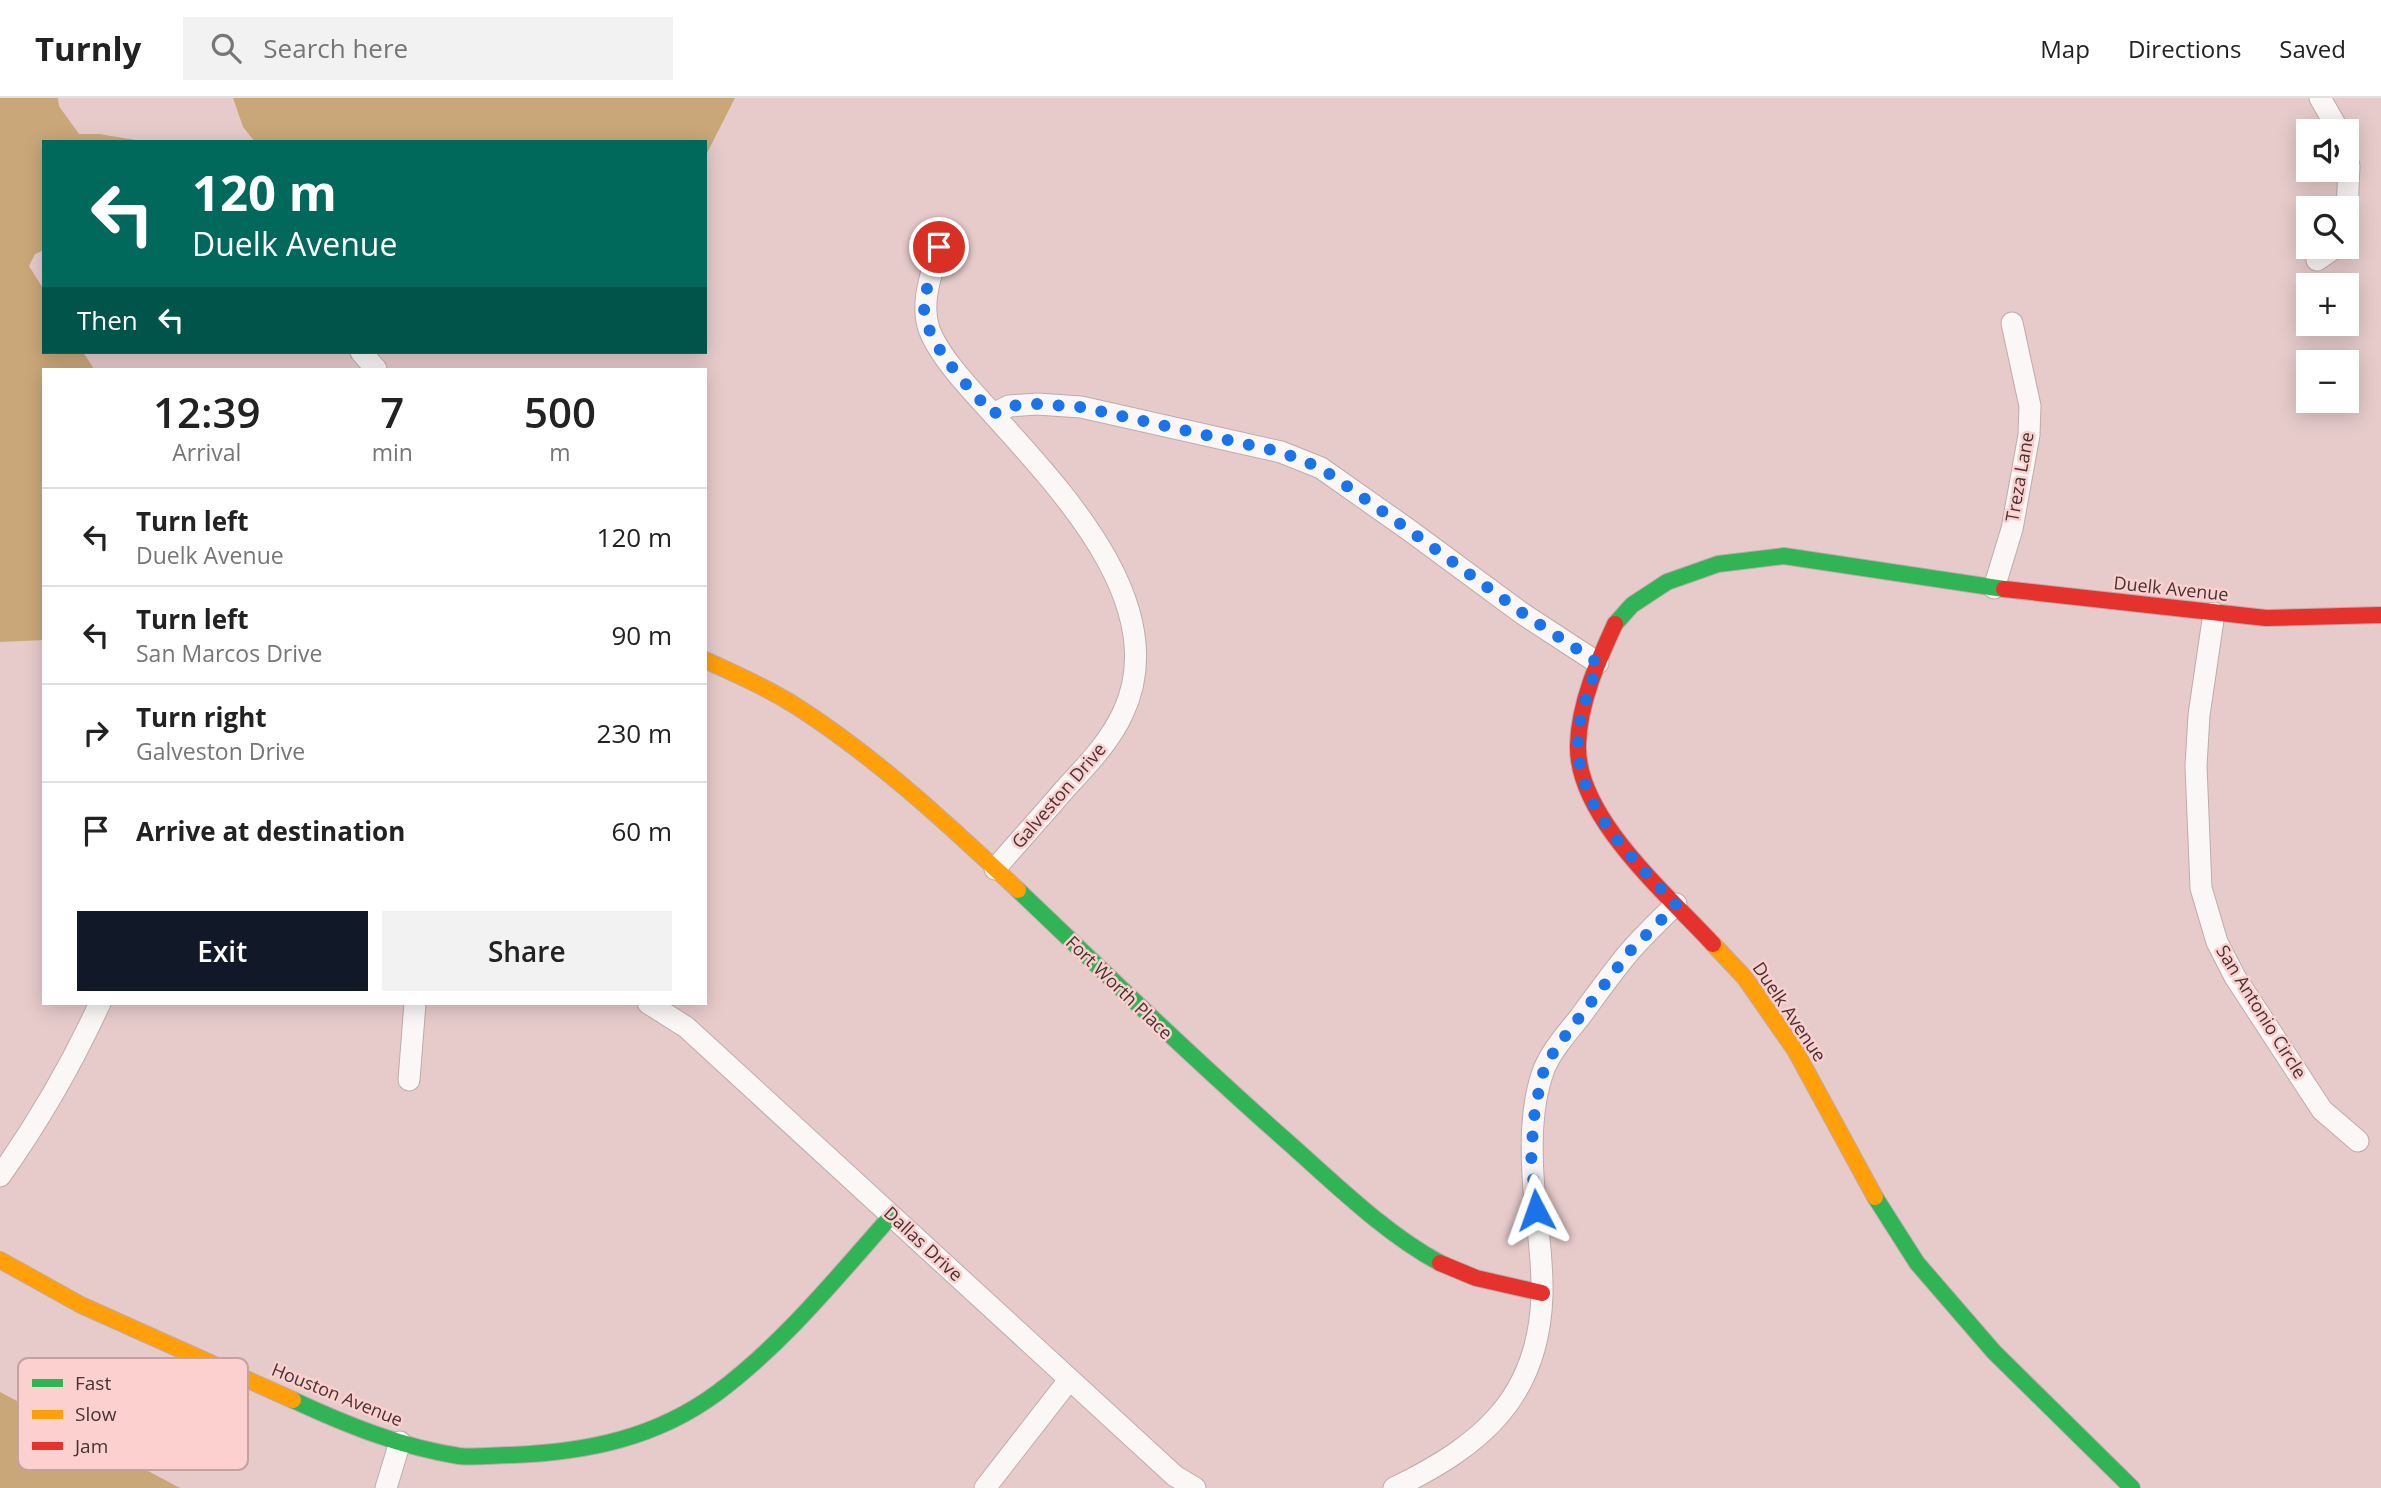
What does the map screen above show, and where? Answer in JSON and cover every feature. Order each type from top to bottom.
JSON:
[{"type":"street","points":[[2320,98],[2332,119]]},
{"type":"street","name":"Galveston Drive","points":[[939,247],[924,305],[930,330],[970,388],[1063,493],[1093,537],[1124,594],[1135,632],[1133,678],[1127,704],[1106,744],[995,869]]},
{"type":"street","name":"Treza Lane","points":[[1994,588],[2012,529],[2029,435],[2030,406],[2012,323]]},
{"type":"street","points":[[363,354],[375,368]]},
{"type":"street","points":[[993,414],[1009,406],[1037,404],[1081,407],[1281,452],[1321,468],[1524,614],[1598,663]]},
{"type":"street","name":"Duelk Avenue","points":[[2132,1488],[1994,1352],[1917,1263],[1870,1189],[1795,1049],[1745,978],[1623,848],[1605,823],[1583,782],[1578,747],[1582,712],[1598,663],[1615,624],[1632,604],[1667,582],[1718,564],[1784,555],[1994,588],[2214,613],[2266,618],[2381,615]]},
{"type":"street","name":"San Antonio Circle","points":[[2214,613],[2199,715],[2196,766],[2201,888],[2217,942],[2235,977],[2322,1110],[2358,1142]]},
{"type":"street","name":"Fort Worth Place","points":[[707,661],[794,705],[850,742],[995,869],[1192,1058],[1359,1205],[1412,1246],[1456,1271],[1501,1285],[1542,1293]]},
{"type":"street","points":[[1394,1488],[1433,1469],[1461,1450],[1493,1422],[1514,1397],[1531,1365],[1542,1293],[1531,1154],[1535,1108],[1544,1069],[1556,1048],[1631,950],[1676,905]]},
{"type":"street","points":[[0,1176],[35,1124],[81,1045],[99,1005]]},
{"type":"street","points":[[409,1080],[415,1005]]},
{"type":"street","name":"Dallas Drive","points":[[651,1005],[686,1027],[1069,1380],[1175,1476],[1195,1488]]},
{"type":"street","name":"Houston Avenue","points":[[248,1379],[355,1426],[400,1442],[462,1456],[527,1455],[579,1450],[642,1435],[686,1414],[714,1395],[774,1344],[891,1215]]},
{"type":"street","name":"Houston Avenue","points":[[0,1260],[20,1273],[98,1312],[202,1358]]},
{"type":"street","points":[[985,1488],[1069,1380]]},
{"type":"street","points":[[386,1488],[400,1442]]},
{"type":"shaded area","points":[[0,98],[58,98],[59,106],[79,134],[99,134],[136,140],[42,140],[42,251],[35,254],[29,266],[42,287],[42,354],[84,354],[93,368],[42,368],[42,640],[0,642]]},
{"type":"shaded area","points":[[233,98],[735,98],[707,153],[707,140],[253,140],[243,127]]},
{"type":"shaded area","points":[[0,1392],[18,1402],[18,1470],[146,1470],[180,1488],[0,1488]]},
{"type":"traffic: fast","points":[[1615,624],[1632,605],[1667,582],[1718,564],[1784,556],[2004,589]]},
{"type":"traffic: fast","points":[[1018,890],[1187,1050],[1343,1192],[1400,1238],[1440,1263]]},
{"type":"traffic: fast","points":[[1875,1197],[1917,1263],[1994,1352],[2132,1488]]},
{"type":"traffic: fast","points":[[293,1400],[374,1434],[459,1456],[540,1453],[620,1440],[670,1421],[717,1393],[742,1374],[809,1308],[892,1215]]},
{"type":"traffic: slow","points":[[707,661],[785,699],[855,747],[938,816],[1018,890]]},
{"type":"traffic: slow","points":[[1713,944],[1745,978],[1795,1050],[1875,1197]]},
{"type":"traffic: slow","points":[[0,1260],[81,1305],[199,1358]]},
{"type":"traffic: slow","points":[[248,1380],[293,1400]]},
{"type":"traffic: jam","points":[[2004,589],[2266,618],[2381,615]]},
{"type":"traffic: jam","points":[[1615,624],[1596,667],[1582,714],[1578,745],[1581,772],[1592,799],[1628,853],[1713,944]]},
{"type":"traffic: jam","points":[[1440,1263],[1476,1278],[1542,1293]]},
{"type":"route","points":[[939,247],[924,305],[930,330],[958,373],[993,414],[1009,406],[1037,404],[1081,407],[1281,452],[1321,468],[1524,614],[1598,663],[1582,712],[1578,747],[1583,782],[1605,823],[1623,848],[1676,905],[1631,950],[1556,1048],[1544,1069],[1535,1108],[1531,1154],[1536,1210]]}]
